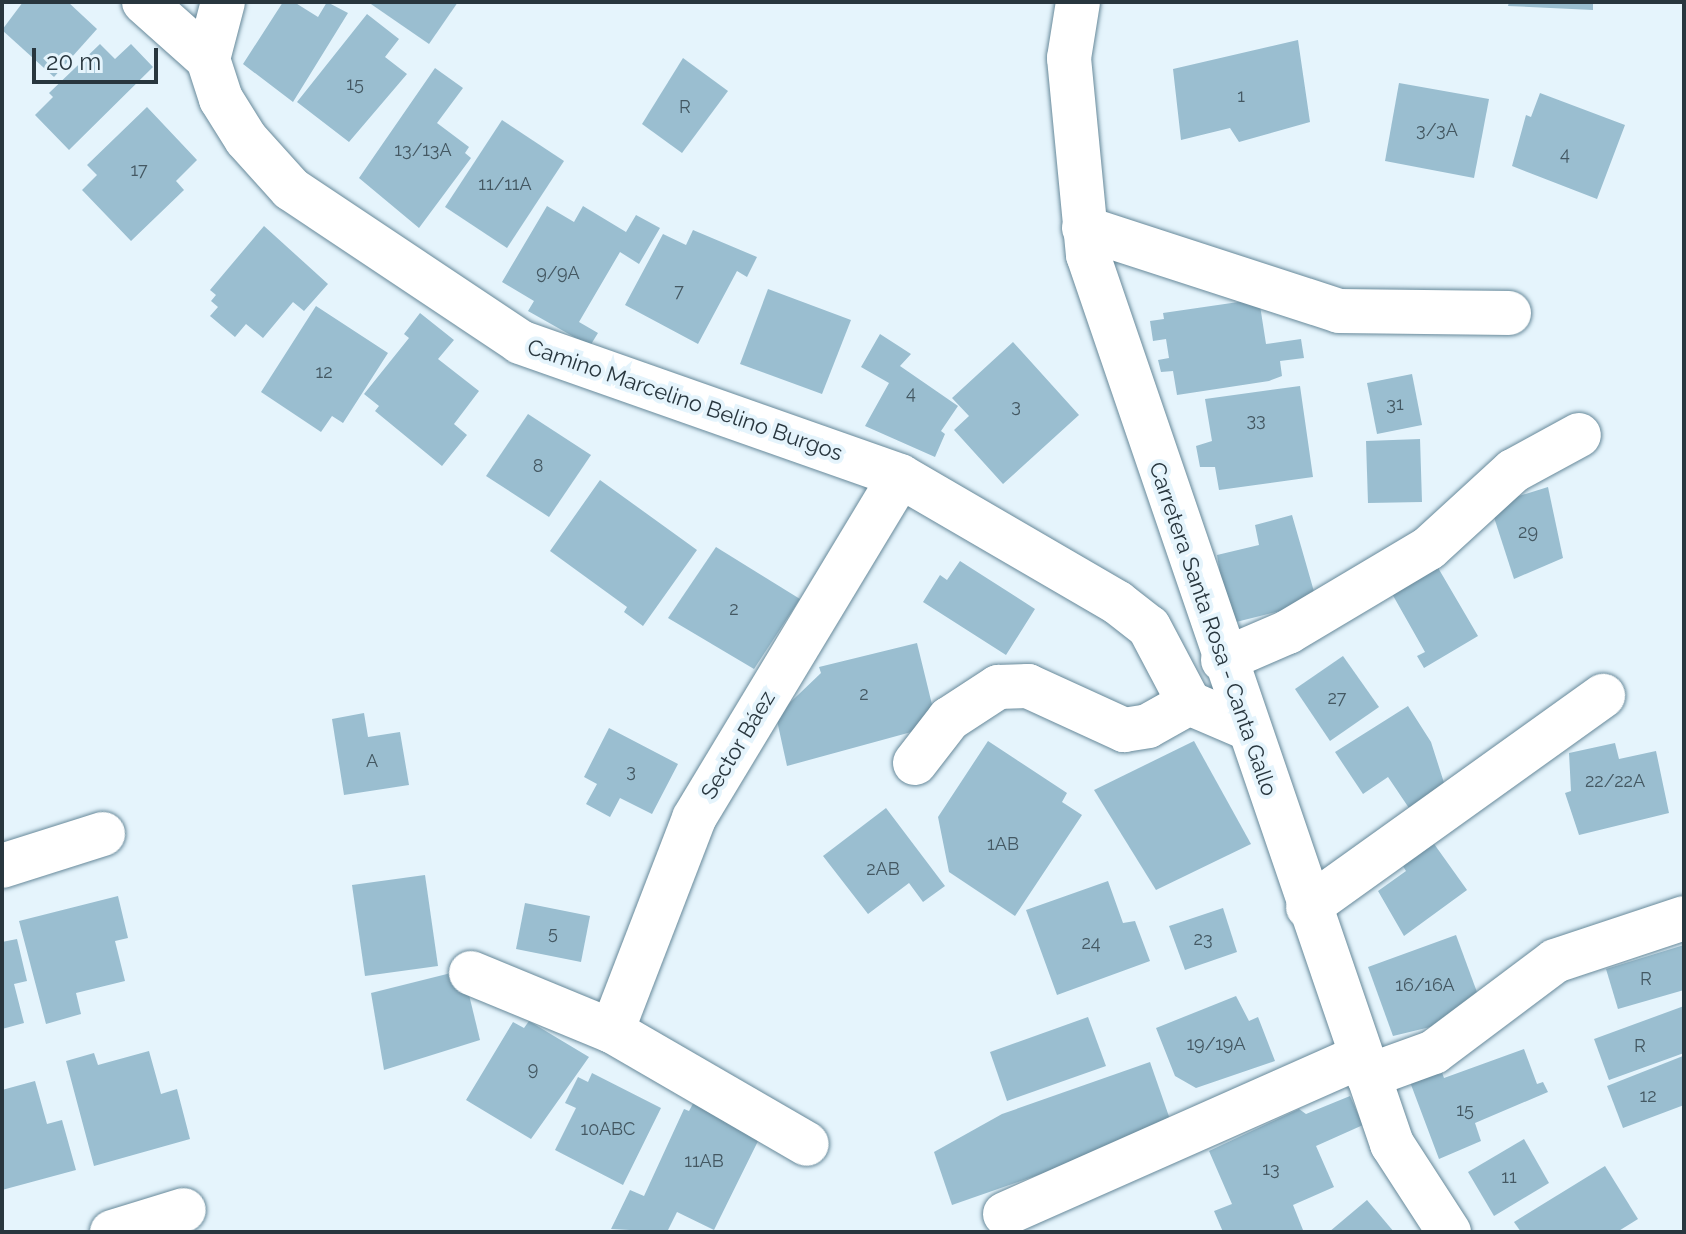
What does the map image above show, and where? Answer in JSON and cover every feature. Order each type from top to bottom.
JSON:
[{"type":"street","points":[[144,2],[208,59],[223,2]]},
{"type":"street","name":"Carretera Santa Rosa - Canta Gallo","points":[[1078,2],[1069,58],[1088,255],[1245,727],[1392,1144],[1449,1232]]},
{"type":"street","name":"Camino Marcelino Belino Burgos","points":[[208,59],[221,99],[246,139],[291,189],[520,342],[900,476],[1118,603],[1149,627],[1189,703]]},
{"type":"street","points":[[1084,228],[1339,311],[1509,313]]},
{"type":"street","points":[[1223,660],[1288,632],[1429,548],[1513,471],[1579,435]]},
{"type":"street","name":"Sector Báez","points":[[612,1031],[694,818],[900,476]]},
{"type":"street","points":[[915,763],[949,719],[998,687],[1028,686],[1124,730],[1148,726],[1189,703],[1245,727]]},
{"type":"street","points":[[1308,907],[1603,696]]},
{"type":"street","points":[[2,866],[103,834]]},
{"type":"street","points":[[1005,1214],[1364,1066],[1434,1052],[1504,1005],[1555,961],[1684,918]]},
{"type":"street","points":[[471,973],[612,1031],[807,1144]]},
{"type":"street","points":[[112,1232],[184,1210]]},
{"type":"building","points":[[23,2],[68,2],[97,29],[54,77],[2,30]]},
{"type":"building","points":[[283,2],[294,2],[318,17],[327,2],[348,13],[293,102],[243,64]]},
{"type":"building","points":[[368,2],[458,2],[429,44]]},
{"type":"building","points":[[1509,2],[1593,2],[1593,10],[1508,6]]},
{"type":"building","points":[[367,14],[399,39],[385,57],[407,74],[349,142],[297,102]]},
{"type":"building","points":[[1298,40],[1310,122],[1239,142],[1230,128],[1181,140],[1173,69]]},
{"type":"building","points":[[100,44],[115,59],[131,44],[153,67],[69,150],[35,115],[53,97],[49,93]]},
{"type":"building","points":[[683,58],[728,91],[682,153],[642,124]]},
{"type":"building","points":[[435,68],[463,88],[437,123],[469,147],[465,153],[471,158],[419,228],[359,178]]},
{"type":"building","points":[[1399,83],[1489,99],[1474,178],[1385,161]]},
{"type":"building","points":[[1540,93],[1625,125],[1597,199],[1512,166],[1526,115],[1531,117]]},
{"type":"building","points":[[147,107],[197,160],[176,181],[184,190],[131,241],[82,190],[97,175],[87,165]]},
{"type":"building","points":[[502,120],[564,161],[507,248],[445,207]]},
{"type":"building","points":[[547,206],[574,222],[583,206],[626,232],[636,215],[660,228],[639,264],[620,252],[579,322],[598,333],[590,346],[528,311],[534,301],[502,282]]},
{"type":"building","points":[[264,226],[328,284],[304,311],[293,302],[263,338],[246,324],[235,337],[210,316],[218,307],[211,301],[216,295],[210,290]]},
{"type":"building","points":[[693,230],[757,257],[747,277],[737,271],[698,344],[625,305],[663,234],[686,245]]},
{"type":"building","points":[[768,289],[851,320],[822,394],[740,364]]},
{"type":"building","points":[[1259,299],[1266,344],[1301,339],[1304,358],[1280,361],[1282,376],[1269,381],[1177,395],[1173,371],[1161,372],[1158,360],[1169,358],[1166,339],[1153,341],[1150,321],[1164,319],[1163,313]]},
{"type":"building","points":[[316,306],[388,353],[343,423],[332,416],[321,432],[261,392]]},
{"type":"building","points":[[420,313],[454,340],[438,359],[479,391],[454,424],[467,435],[442,466],[375,411],[379,406],[364,394],[409,338],[404,334]]},
{"type":"building","points":[[880,334],[911,354],[900,366],[958,406],[941,431],[945,434],[935,457],[865,426],[889,383],[861,367]]},
{"type":"building","points":[[1013,342],[1079,415],[1003,484],[954,430],[969,416],[952,398]]},
{"type":"building","points":[[1412,374],[1422,425],[1377,434],[1367,383]]},
{"type":"building","points":[[1300,386],[1313,477],[1219,490],[1215,467],[1200,467],[1196,446],[1212,441],[1205,399]]},
{"type":"building","points":[[528,414],[591,455],[549,517],[486,476]]},
{"type":"building","points":[[1420,439],[1422,502],[1368,503],[1366,441]]},
{"type":"building","points":[[600,480],[697,550],[643,626],[624,612],[627,607],[550,551]]},
{"type":"building","points":[[1548,487],[1563,558],[1514,579],[1490,505]]},
{"type":"building","points":[[1292,515],[1317,602],[1228,624],[1217,555],[1259,545],[1255,525]]},
{"type":"building","points":[[716,547],[800,599],[754,669],[668,618]]},
{"type":"building","points":[[960,561],[1035,609],[1006,655],[923,602],[940,575],[947,580]]},
{"type":"building","points":[[1437,566],[1478,636],[1424,668],[1417,656],[1425,652],[1391,592]]},
{"type":"building","points":[[917,643],[937,725],[787,766],[776,716],[821,673],[819,667]]},
{"type":"building","points":[[1343,656],[1379,707],[1330,741],[1295,689]]},
{"type":"building","points":[[1408,706],[1431,742],[1446,789],[1411,811],[1388,777],[1363,794],[1335,752]]},
{"type":"building","points":[[364,713],[368,737],[400,732],[409,785],[344,795],[332,719]]},
{"type":"building","points":[[609,728],[678,764],[652,814],[620,798],[610,817],[586,804],[597,784],[584,777]]},
{"type":"building","points":[[988,741],[1067,793],[1062,802],[1082,815],[1015,916],[949,872],[938,817]]},
{"type":"building","points":[[1194,741],[1251,844],[1156,890],[1094,790]]},
{"type":"building","points":[[1615,743],[1619,759],[1656,751],[1669,813],[1579,835],[1565,793],[1571,791],[1569,753]]},
{"type":"building","points":[[886,808],[945,886],[923,902],[909,883],[868,914],[823,856]]},
{"type":"building","points":[[1432,841],[1467,890],[1404,936],[1378,891],[1406,871],[1401,863]]},
{"type":"building","points":[[425,875],[438,966],[365,976],[352,885]]},
{"type":"building","points":[[1108,881],[1123,923],[1135,921],[1150,961],[1057,995],[1026,910]]},
{"type":"building","points":[[118,896],[128,938],[115,941],[125,981],[76,993],[81,1014],[46,1024],[19,921]]},
{"type":"building","points":[[525,903],[590,916],[581,962],[516,949]]},
{"type":"building","points":[[1223,908],[1237,952],[1185,970],[1169,926]]},
{"type":"building","points":[[1456,935],[1481,1003],[1451,1022],[1393,1036],[1368,967]]},
{"type":"building","points":[[17,939],[27,981],[14,984],[24,1023],[2,1029],[2,942]]},
{"type":"building","points":[[1684,945],[1684,990],[1618,1009],[1606,969]]},
{"type":"building","points":[[463,970],[480,1040],[384,1070],[371,993]]},
{"type":"building","points":[[1236,996],[1249,1021],[1258,1017],[1275,1061],[1196,1088],[1175,1076],[1156,1028]]},
{"type":"building","points":[[1684,1006],[1684,1053],[1609,1080],[1594,1039]]},
{"type":"building","points":[[1088,1017],[1106,1066],[1007,1101],[990,1052]]},
{"type":"building","points":[[529,1021],[589,1057],[531,1139],[466,1100],[513,1022],[524,1028]]},
{"type":"building","points":[[1524,1049],[1537,1084],[1543,1082],[1548,1092],[1475,1123],[1481,1141],[1439,1159],[1410,1082],[1441,1070],[1444,1078]]},
{"type":"building","points":[[149,1051],[161,1094],[177,1089],[190,1139],[94,1166],[66,1061],[94,1053],[98,1065]]},
{"type":"building","points":[[1683,1056],[1684,1105],[1623,1128],[1607,1086]]},
{"type":"building","points":[[1150,1062],[1173,1128],[952,1205],[934,1152],[1002,1114]]},
{"type":"building","points":[[592,1073],[661,1108],[623,1185],[555,1150],[576,1108],[565,1103],[578,1077],[588,1082]]},
{"type":"building","points":[[35,1081],[47,1124],[62,1120],[76,1170],[2,1190],[2,1090]]},
{"type":"building","points":[[1350,1096],[1363,1125],[1316,1146],[1334,1187],[1293,1205],[1303,1230],[1223,1232],[1214,1211],[1232,1204],[1209,1151],[1299,1109],[1306,1114]]},
{"type":"building","points":[[695,1100],[762,1133],[714,1230],[677,1212],[667,1232],[611,1229],[630,1190],[644,1196],[684,1109],[689,1111]]},
{"type":"building","points":[[1524,1139],[1549,1183],[1494,1216],[1468,1172]]},
{"type":"building","points":[[1605,1166],[1638,1219],[1617,1232],[1521,1232],[1514,1222]]},
{"type":"building","points":[[1367,1200],[1394,1232],[1329,1232]]}]
